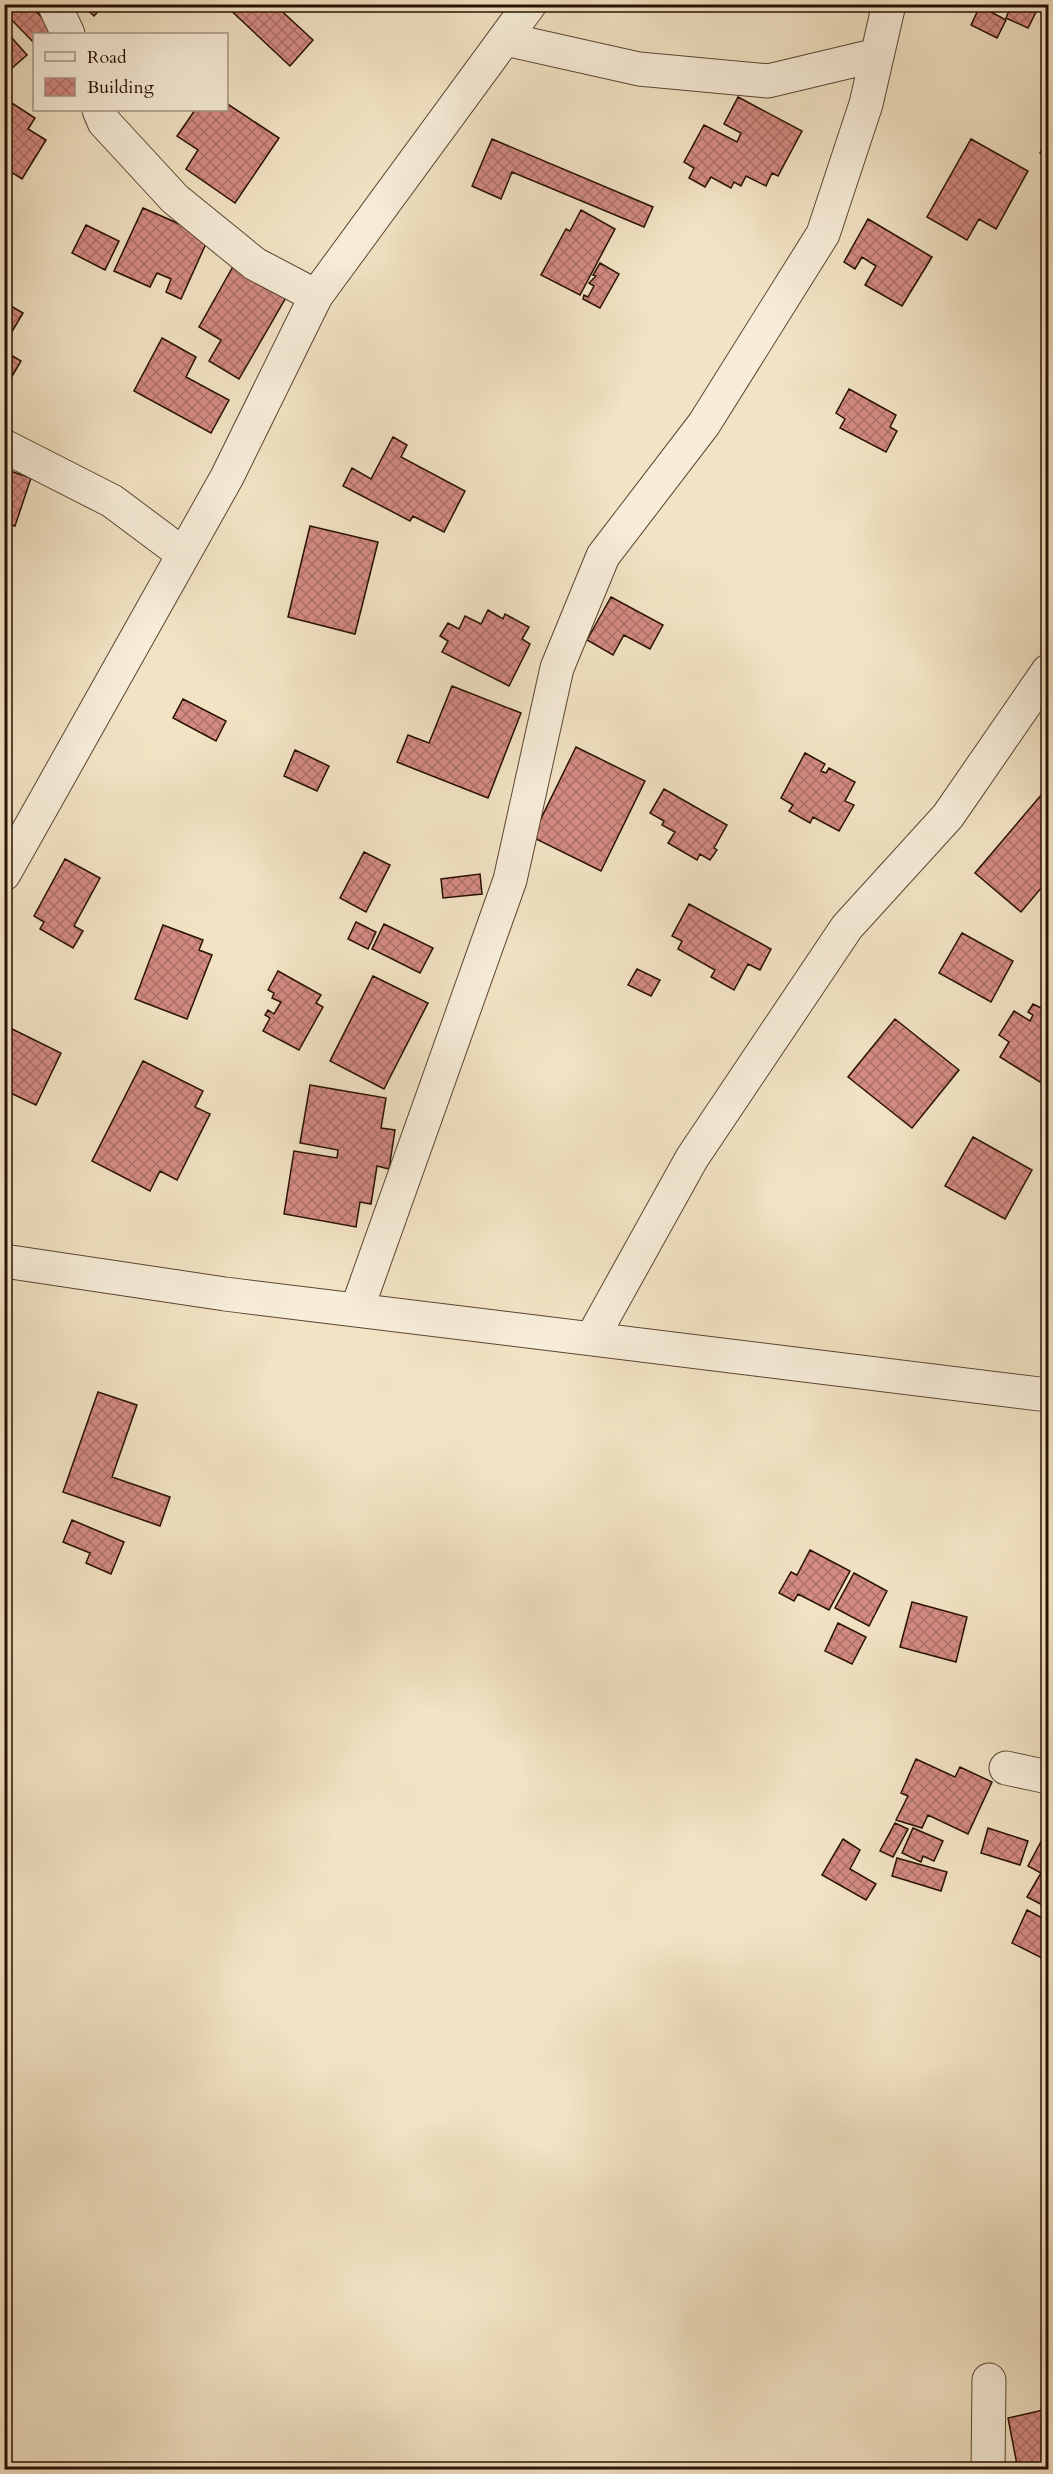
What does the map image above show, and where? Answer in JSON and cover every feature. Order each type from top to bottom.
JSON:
[{"type":"street","points":[[54,4],[68,33]]},
{"type":"street","points":[[357,1309],[510,880],[557,668],[603,556],[704,424],[823,234],[866,104],[889,4]]},
{"type":"street","points":[[4,874],[226,477],[316,296],[505,39],[525,7]]},
{"type":"street","points":[[505,39],[639,69],[768,81],[877,55]]},
{"type":"street","points":[[99,111],[104,122],[175,199],[255,264],[316,296]]},
{"type":"street","points":[[4,446],[112,501],[183,554]]},
{"type":"street","points":[[592,1338],[692,1158],[847,927],[948,816],[1048,671]]},
{"type":"street","points":[[4,1261],[225,1294],[1048,1395]]},
{"type":"street","points":[[1006,1768],[1048,1777]]},
{"type":"street","points":[[988,2469],[989,2380]]},
{"type":"building","points":[[4,4],[29,4],[54,30],[51,33],[33,33],[33,42],[4,12]]},
{"type":"building","points":[[81,4],[105,4],[94,16]]},
{"type":"building","points":[[224,4],[274,4],[313,40],[290,66]]},
{"type":"building","points":[[1004,4],[1040,4],[1028,28],[1006,18],[1010,8]]},
{"type":"building","points":[[980,6],[1006,20],[997,38],[971,25]]},
{"type":"building","points":[[4,29],[27,55],[4,75]]},
{"type":"building","points":[[738,97],[802,131],[778,176],[772,173],[766,186],[746,176],[741,186],[734,182],[731,188],[711,177],[705,187],[689,178],[694,168],[684,162],[704,125],[737,142],[741,133],[724,124]]},
{"type":"building","points":[[4,98],[35,118],[28,129],[46,140],[22,179],[8,170],[4,176]]},
{"type":"building","points":[[228,104],[279,138],[235,203],[186,169],[198,150],[177,136],[194,111],[228,111]]},
{"type":"building","points":[[1048,138],[1048,158],[1040,153]]},
{"type":"building","points":[[492,139],[653,207],[644,227],[512,172],[501,199],[472,186]]},
{"type":"building","points":[[971,139],[1028,171],[996,229],[979,219],[967,240],[927,217]]},
{"type":"building","points":[[143,208],[209,237],[181,299],[166,292],[171,279],[157,273],[150,287],[114,271]]},
{"type":"building","points":[[581,210],[615,229],[580,295],[541,275],[566,229],[570,231]]},
{"type":"building","points":[[868,219],[932,257],[902,306],[865,285],[876,266],[862,257],[855,269],[844,262]]},
{"type":"building","points":[[86,225],[119,241],[105,270],[72,253]]},
{"type":"building","points":[[235,263],[288,294],[239,379],[209,361],[221,340],[199,327]]},
{"type":"building","points":[[600,263],[619,274],[600,308],[583,299],[584,295],[588,297],[594,286],[589,283],[596,276],[593,275]]},
{"type":"building","points":[[4,302],[23,313],[4,345]]},
{"type":"building","points":[[162,338],[196,357],[186,377],[229,400],[211,433],[134,391]]},
{"type":"building","points":[[4,351],[21,361],[4,390]]},
{"type":"building","points":[[849,389],[896,415],[890,427],[897,431],[886,452],[840,428],[845,419],[836,413]]},
{"type":"building","points":[[393,437],[407,445],[401,457],[465,491],[444,532],[413,516],[410,521],[343,486],[352,468],[371,479]]},
{"type":"building","points":[[4,469],[31,478],[15,526],[4,523]]},
{"type":"building","points":[[310,526],[378,542],[355,634],[288,617]]},
{"type":"building","points":[[611,597],[663,625],[650,649],[624,635],[613,655],[587,640]]},
{"type":"building","points":[[488,610],[503,619],[505,614],[529,627],[522,639],[530,644],[509,686],[442,652],[448,641],[440,636],[448,623],[459,629],[465,616],[481,624]]},
{"type":"building","points":[[452,686],[521,713],[488,798],[397,762],[408,735],[429,743]]},
{"type":"building","points":[[183,699],[226,721],[216,741],[173,718]]},
{"type":"building","points":[[576,747],[645,781],[601,871],[532,837]]},
{"type":"building","points":[[295,750],[329,766],[317,791],[284,776]]},
{"type":"building","points":[[805,753],[825,764],[821,771],[826,773],[829,768],[855,782],[845,801],[854,805],[839,831],[813,817],[810,823],[789,811],[793,805],[781,798]]},
{"type":"building","points":[[1048,787],[1048,880],[1021,912],[975,873]]},
{"type":"building","points":[[664,789],[727,825],[714,848],[717,850],[710,860],[700,854],[697,860],[668,843],[675,832],[662,825],[664,821],[650,813]]},
{"type":"building","points":[[364,852],[390,865],[366,912],[340,898]]},
{"type":"building","points":[[65,859],[100,878],[74,926],[83,931],[73,948],[40,929],[44,922],[34,916]]},
{"type":"building","points":[[480,874],[482,894],[443,898],[441,879]]},
{"type":"building","points":[[689,904],[771,949],[760,970],[748,964],[734,990],[711,977],[715,970],[678,949],[682,941],[672,936]]},
{"type":"building","points":[[356,922],[376,932],[368,949],[348,939]]},
{"type":"building","points":[[384,924],[433,948],[420,973],[372,949]]},
{"type":"building","points":[[163,925],[203,940],[199,950],[212,955],[187,1019],[135,999]]},
{"type":"building","points":[[962,933],[1013,961],[991,1002],[939,973]]},
{"type":"building","points":[[637,969],[660,980],[651,996],[628,985]]},
{"type":"building","points":[[278,971],[321,995],[316,1003],[323,1007],[299,1050],[263,1031],[270,1018],[265,1015],[268,1010],[274,1014],[281,1002],[272,998],[274,993],[268,990]]},
{"type":"building","points":[[373,976],[428,1003],[384,1089],[330,1061]]},
{"type":"building","points":[[1046,1003],[1048,1004],[1048,1087],[1000,1057],[1009,1042],[999,1035],[1014,1011],[1030,1021],[1033,1015],[1028,1012],[1033,1004],[1043,1009]]},
{"type":"building","points":[[895,1019],[959,1070],[912,1128],[848,1077]]},
{"type":"building","points":[[4,1025],[61,1053],[36,1105],[4,1090]]},
{"type":"building","points":[[143,1061],[203,1091],[195,1107],[210,1114],[177,1180],[160,1171],[150,1191],[92,1161]]},
{"type":"building","points":[[310,1085],[386,1098],[381,1128],[395,1130],[389,1169],[377,1166],[371,1204],[360,1202],[356,1227],[284,1214],[294,1151],[337,1158],[338,1150],[300,1143]]},
{"type":"building","points":[[973,1137],[1032,1170],[1005,1219],[945,1186]]},
{"type":"building","points":[[98,1392],[137,1405],[112,1477],[170,1497],[160,1526],[63,1492]]},
{"type":"building","points":[[72,1520],[124,1542],[111,1574],[86,1563],[90,1553],[63,1542]]},
{"type":"building","points":[[810,1550],[850,1571],[829,1610],[798,1594],[794,1601],[779,1593],[791,1572],[797,1575]]},
{"type":"building","points":[[854,1573],[887,1591],[869,1626],[835,1608]]},
{"type":"building","points":[[912,1602],[967,1617],[956,1662],[900,1647]]},
{"type":"building","points":[[838,1623],[866,1637],[852,1664],[825,1651]]},
{"type":"building","points":[[916,1759],[955,1777],[960,1767],[992,1782],[968,1834],[928,1815],[922,1828],[896,1820],[908,1796],[901,1793]]},
{"type":"building","points":[[895,1823],[908,1829],[893,1857],[880,1851]]},
{"type":"building","points":[[913,1828],[943,1841],[934,1861],[923,1856],[921,1862],[902,1853]]},
{"type":"building","points":[[988,1828],[1028,1841],[1020,1865],[981,1853]]},
{"type":"building","points":[[1043,1838],[1047,1840],[1048,1838],[1048,1908],[1027,1897],[1041,1873],[1028,1866]]},
{"type":"building","points":[[843,1839],[860,1850],[850,1869],[876,1884],[866,1900],[822,1875]]},
{"type":"building","points":[[897,1858],[947,1872],[941,1891],[892,1876]]},
{"type":"building","points":[[1027,1910],[1048,1921],[1048,1961],[1012,1943]]},
{"type":"building","points":[[1048,2409],[1048,2470],[1018,2470],[1008,2418]]}]
